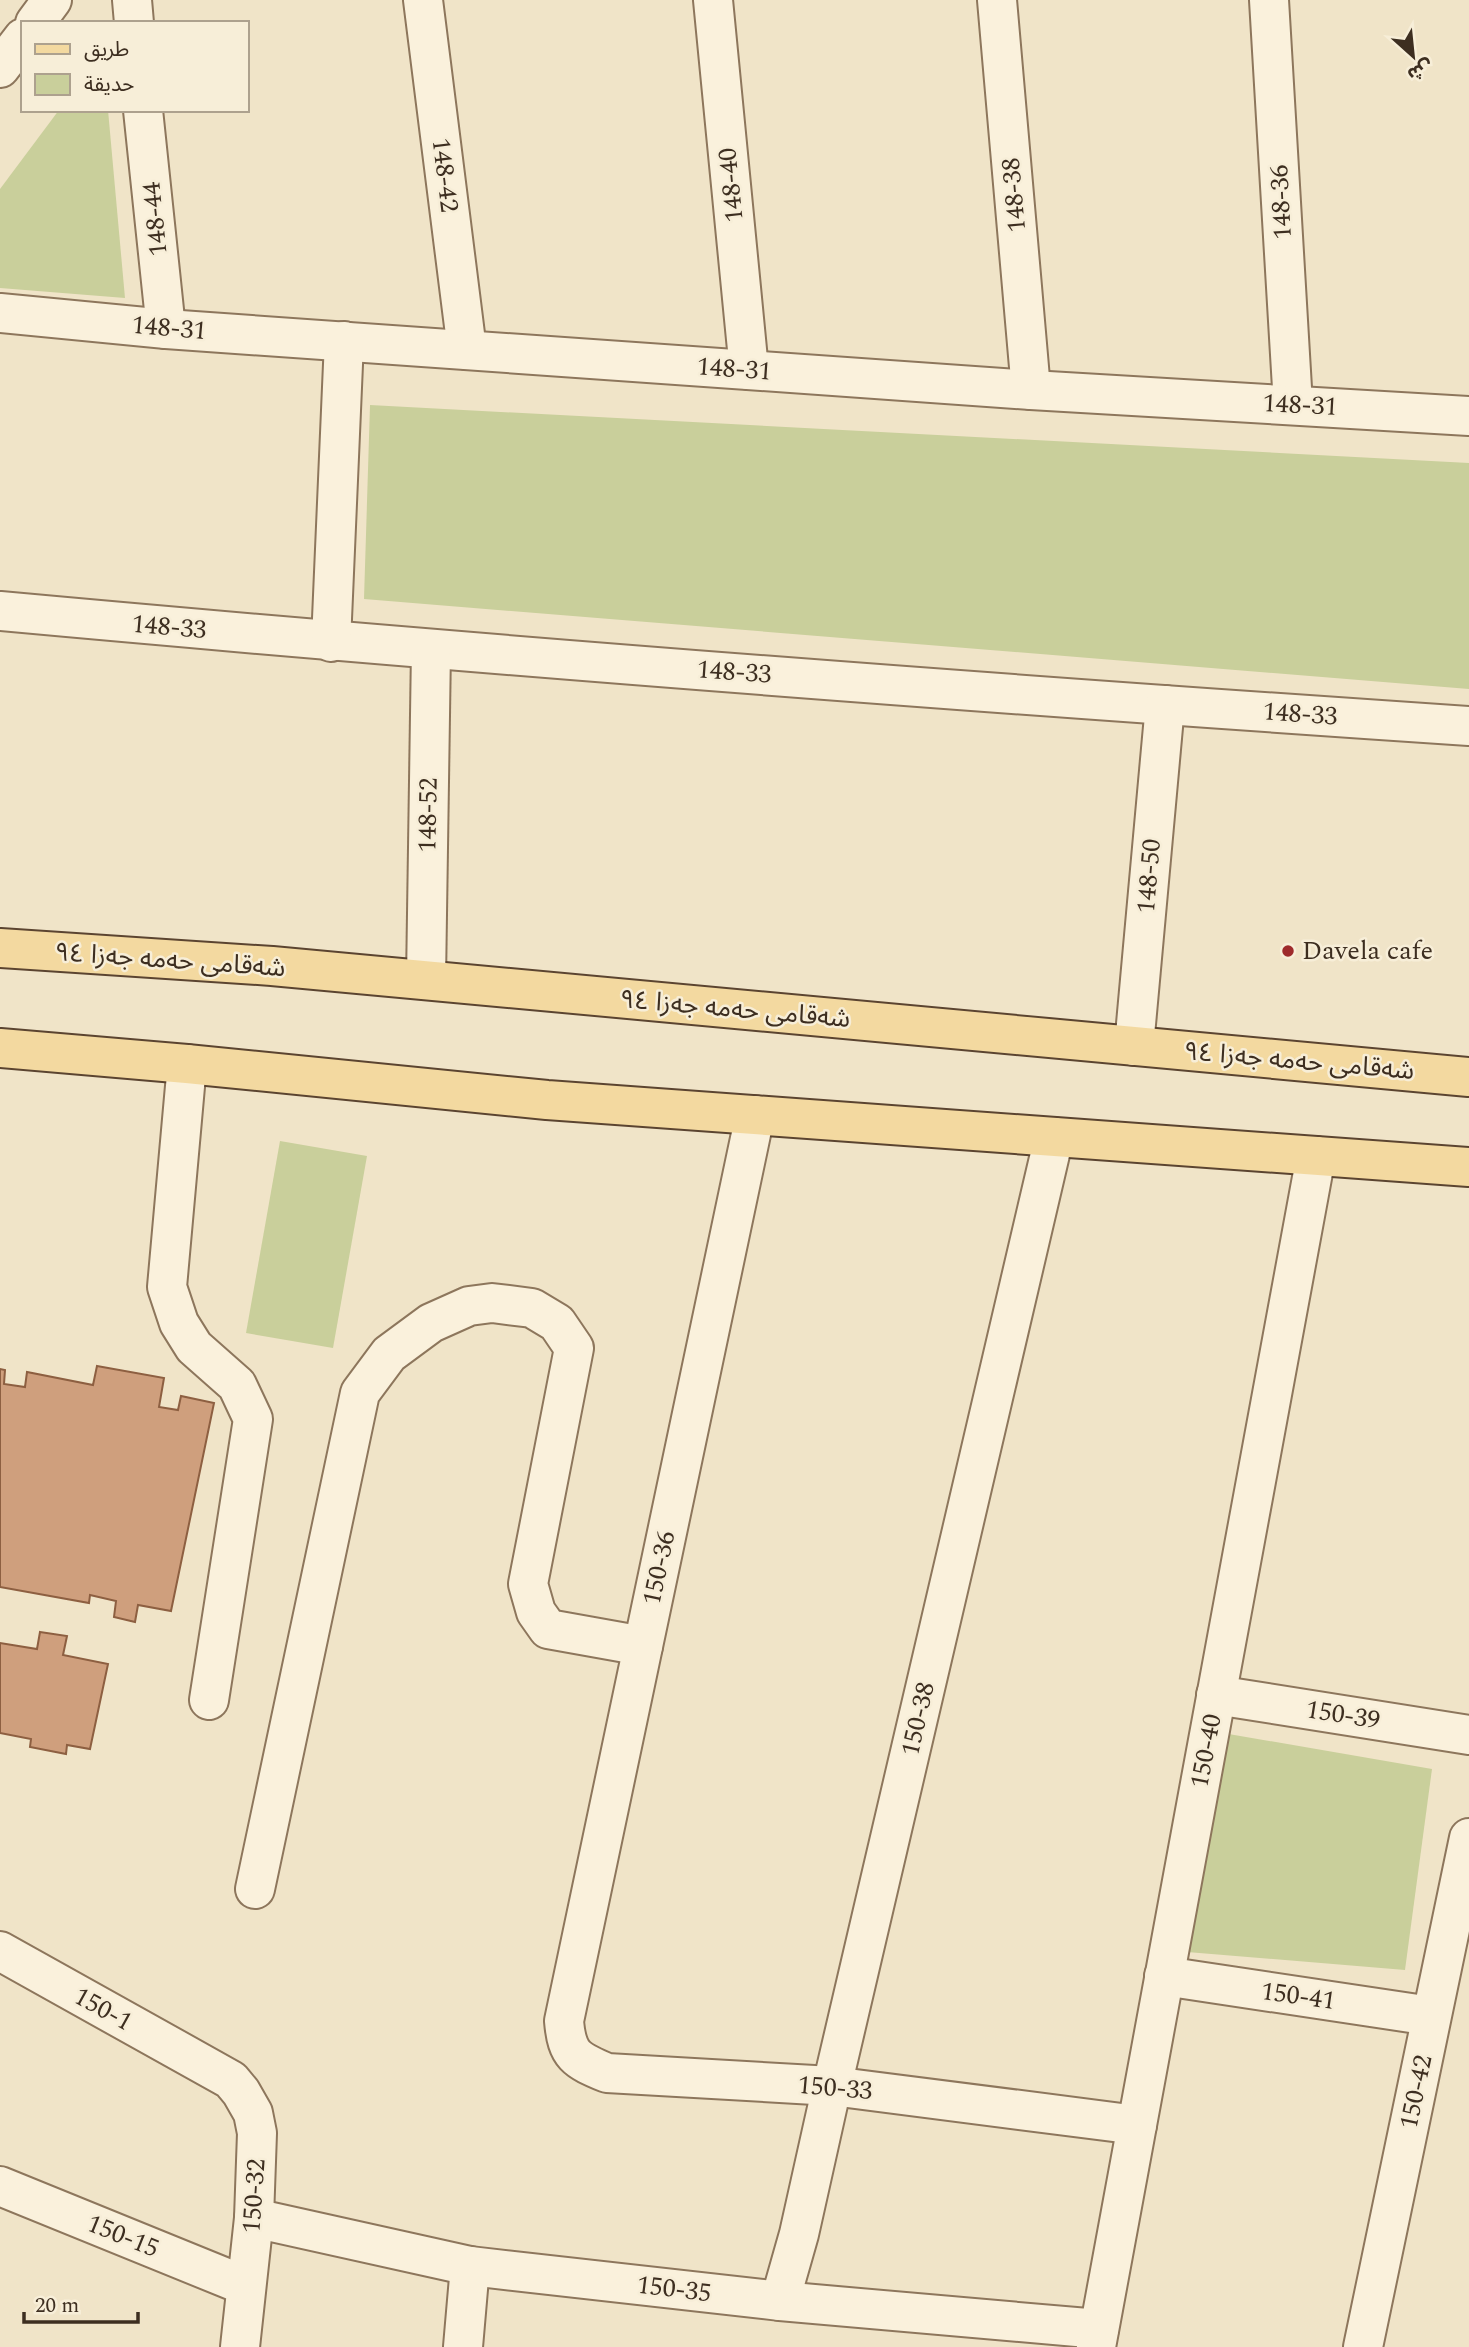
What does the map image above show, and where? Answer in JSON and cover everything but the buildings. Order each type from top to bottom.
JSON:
[{"type":"main road","name":"شەقامی حەمە جەزا ٩٤","points":[[0,948],[272,966],[1469,1077]]},
{"type":"main road","points":[[0,1048],[187,1063],[547,1100],[1469,1167]]},
{"type":"street","points":[[36,21],[52,0]]},
{"type":"street","points":[[132,0],[134,21]]},
{"type":"street","name":"148-42","points":[[424,0],[467,349]]},
{"type":"street","name":"148-40","points":[[713,0],[749,370]]},
{"type":"street","name":"148-38","points":[[997,0],[1031,390]]},
{"type":"street","name":"148-36","points":[[1269,0],[1293,405]]},
{"type":"street","points":[[0,68],[21,41]]},
{"type":"street","name":"148-44","points":[[143,112],[166,329]]},
{"type":"street","name":"148-31","points":[[0,313],[166,329],[1031,390],[1469,416]]},
{"type":"street","points":[[331,642],[344,341]]},
{"type":"street","name":"148-33","points":[[0,611],[331,642],[1469,726]]},
{"type":"street","name":"148-52","points":[[426,980],[430,649]]},
{"type":"street","name":"148-50","points":[[1134,1046],[1165,705]]},
{"type":"street","points":[[187,1063],[167,1287],[179,1323],[194,1347],[237,1385],[253,1419],[209,1700]]},
{"type":"street","name":"150-36","points":[[564,2021],[755,1115]]},
{"type":"street","name":"150-38","points":[[780,2301],[799,2234],[1054,1137]]},
{"type":"street","name":"150-40","points":[[1097,2338],[1316,1156]]},
{"type":"street","points":[[255,1889],[360,1393],[389,1354],[431,1323],[469,1306],[492,1303],[532,1308],[557,1323],[575,1349],[528,1584],[536,1612],[548,1629],[643,1646]]},
{"type":"street","name":"150-39","points":[[1216,1695],[1469,1735]]},
{"type":"street","name":"150-42","points":[[1363,2347],[1469,1838]]},
{"type":"street","name":"150-1","points":[[0,1951],[206,2066]]},
{"type":"street","name":"150-41","points":[[1164,1976],[1432,2016]]},
{"type":"street","name":"150-33","points":[[564,2021],[566,2042],[571,2053],[582,2063],[607,2073],[832,2086],[1137,2125]]},
{"type":"street","name":"150-32","points":[[206,2066],[231,2080],[241,2092],[253,2113],[257,2133],[254,2218],[240,2347]]},
{"type":"street","name":"150-15","points":[[0,2186],[246,2286]]},
{"type":"street","name":"150-35","points":[[254,2218],[470,2266],[1097,2338]]},
{"type":"street","points":[[463,2347],[470,2266]]},
{"type":"green space","points":[[58,112],[108,112],[125,298],[0,288],[0,189]]},
{"type":"green space","points":[[370,405],[1469,463],[1469,689],[364,599]]},
{"type":"green space","points":[[280,1141],[367,1156],[333,1348],[246,1333]]},
{"type":"green space","points":[[1217,1732],[1432,1769],[1405,1970],[1175,1951]]},
{"type":"place","name":"Davela cafe","points":[[1288,951]]}]
